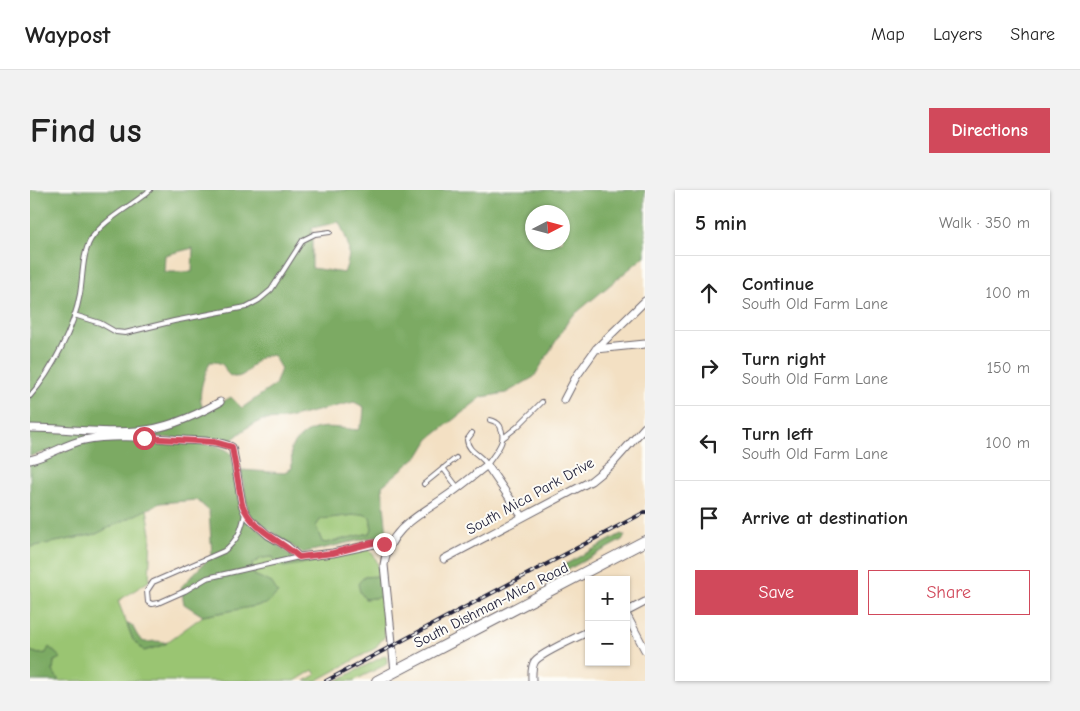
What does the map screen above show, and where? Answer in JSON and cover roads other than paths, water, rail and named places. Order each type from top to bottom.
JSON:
[{"type":"main road","name":"South Dishman-Mica Road","points":[[377,681],[395,676],[645,541]]},
{"type":"street","points":[[564,400],[576,377],[596,349],[645,301]]},
{"type":"street","points":[[596,349],[645,344]]},
{"type":"street","points":[[30,428],[106,432],[142,431],[190,418],[220,402]]},
{"type":"street","name":"South Mica Park Drive","points":[[444,559],[591,481],[612,464],[645,427]]},
{"type":"street","points":[[30,460],[47,456],[82,440],[92,439],[144,438],[210,442],[226,445],[232,447],[234,453],[245,512],[268,535],[287,546],[299,557],[333,553],[379,542],[388,548]]},
{"type":"street","points":[[395,676],[384,565],[388,548],[394,537],[411,520],[458,488],[487,465],[522,516]]},
{"type":"street","points":[[630,611],[645,602]]},
{"type":"street","points":[[630,621],[645,650]]},
{"type":"street","points":[[532,681],[531,672],[535,661],[585,633]]},
{"type":"lane","points":[[30,396],[52,364],[74,315],[80,296],[88,247],[93,236],[105,224],[150,190]]},
{"type":"lane","points":[[74,315],[100,323],[116,332],[125,333],[177,320],[246,308],[270,290],[303,240],[315,234],[330,232]]},
{"type":"lane","points":[[472,433],[467,440],[468,446],[487,465],[502,444],[504,438],[518,427],[542,402]]},
{"type":"lane","points":[[490,420],[495,421],[499,425],[504,438]]},
{"type":"lane","points":[[424,484],[456,458]]},
{"type":"lane","points":[[443,468],[458,488]]},
{"type":"lane","points":[[245,512],[242,528],[233,544],[224,551],[153,582],[147,590],[148,602],[158,603],[185,591],[207,578],[299,557]]},
{"type":"railway","points":[[326,681],[645,512]]}]
